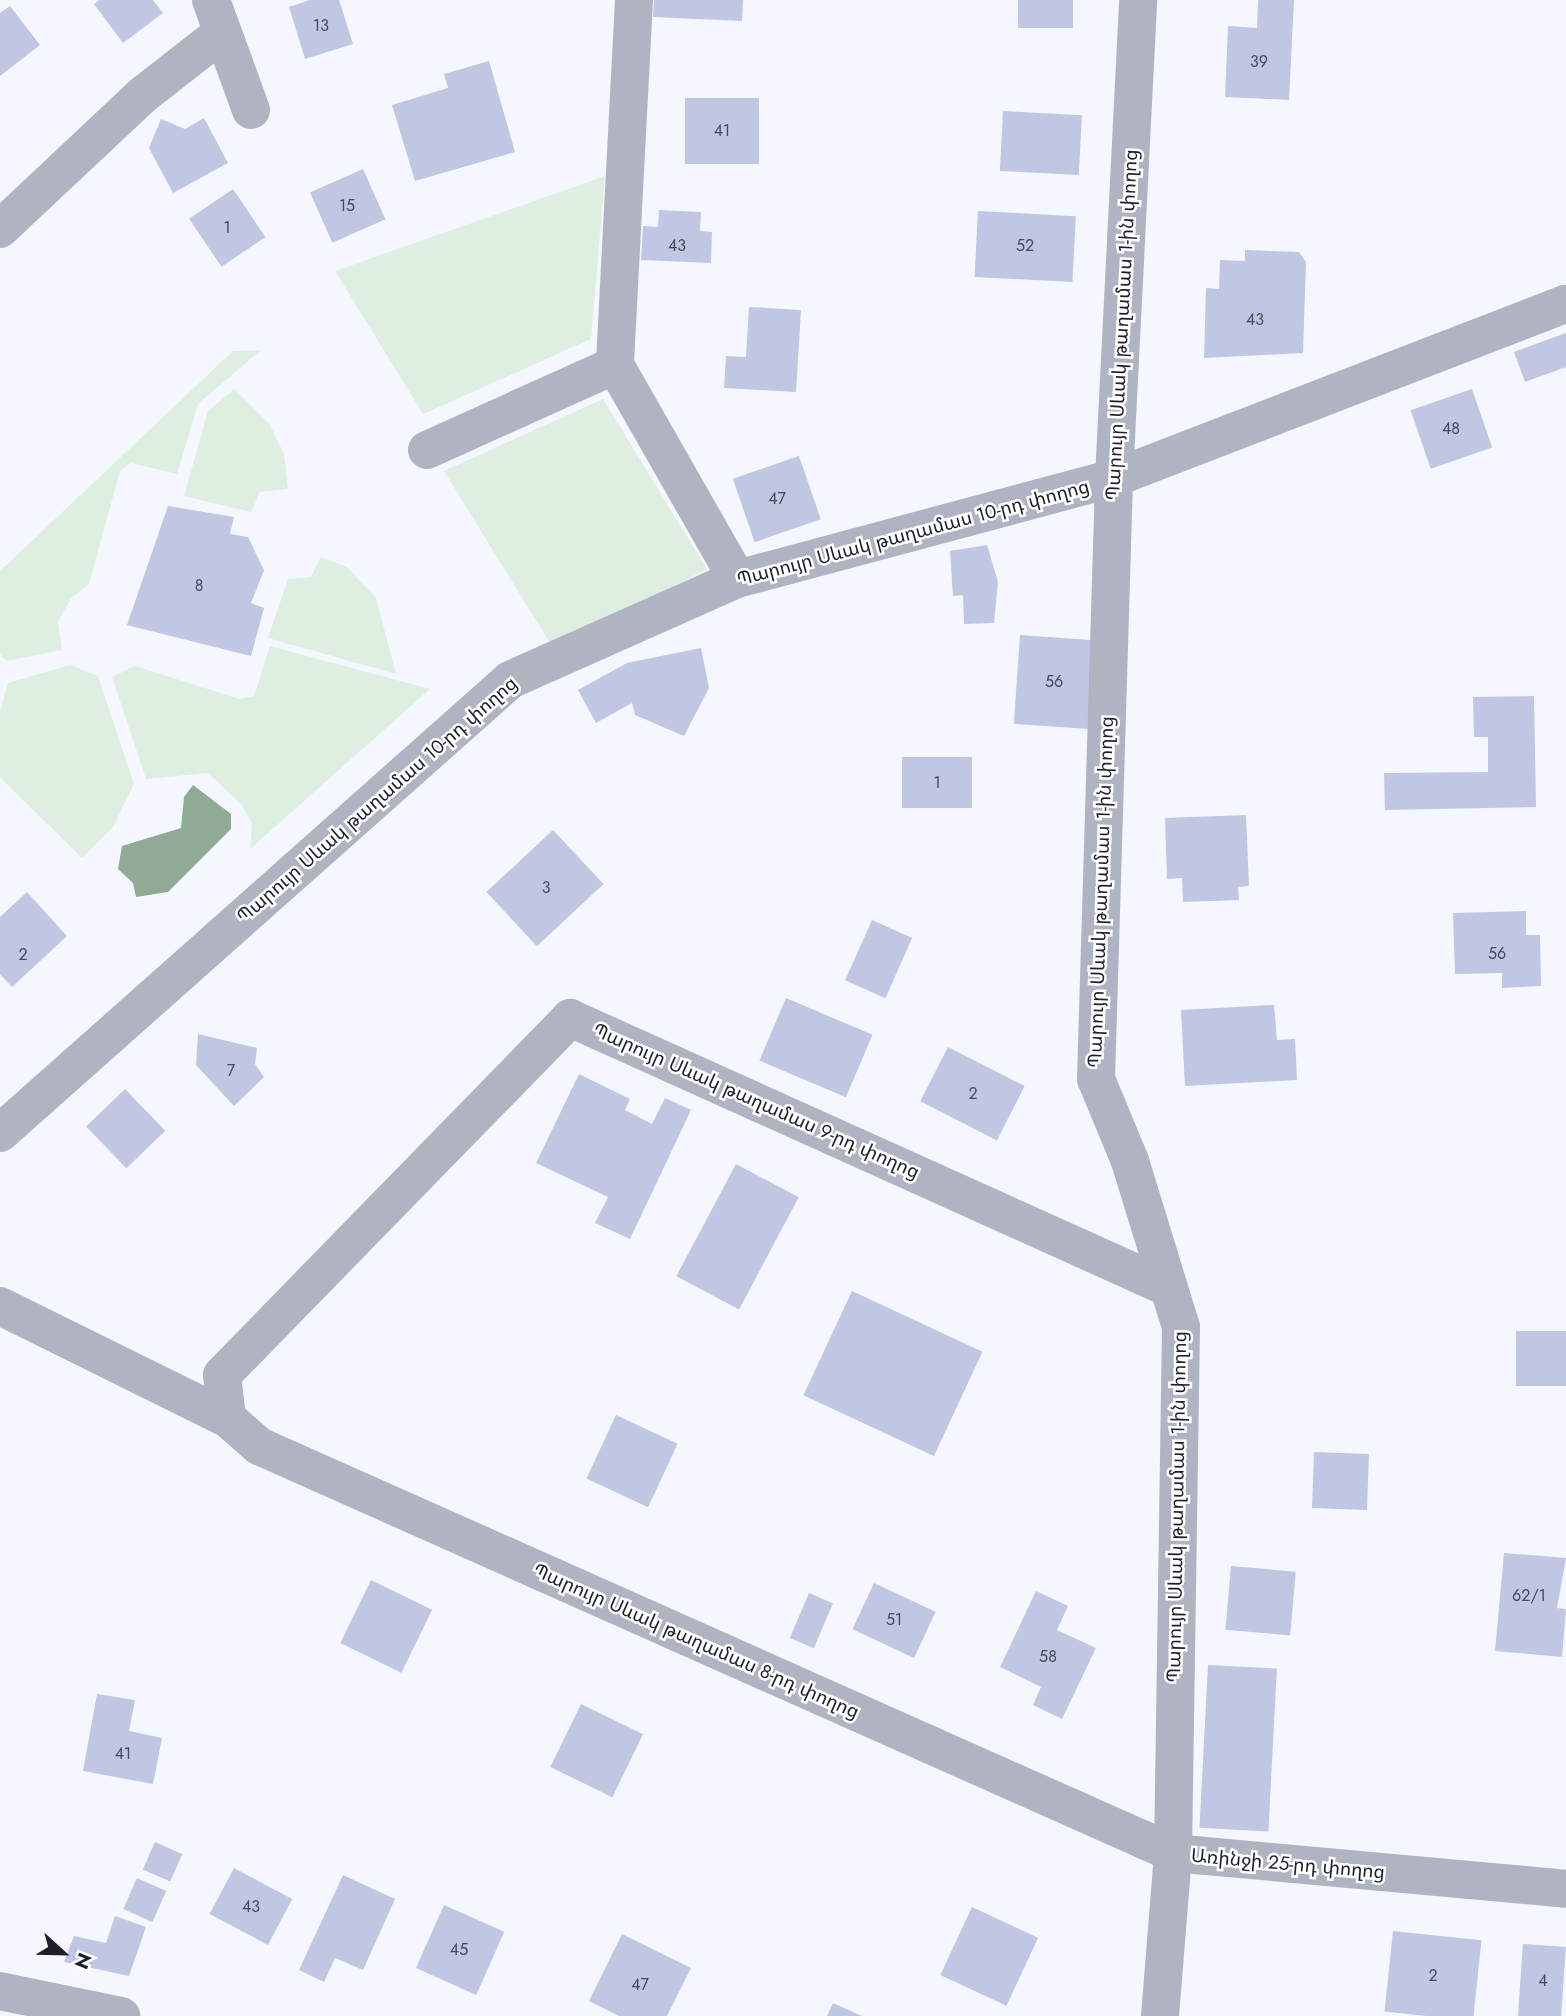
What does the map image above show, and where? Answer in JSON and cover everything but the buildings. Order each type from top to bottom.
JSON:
[{"type":"street","points":[[634,0],[615,365],[737,579]]},
{"type":"street","name":"Պարույր Սևակ թաղամաս 1-ին փողոց","points":[[1138,0],[1114,478],[1096,1079],[1130,1161],[1181,1326],[1172,1853]]},
{"type":"street","points":[[0,229],[144,94],[217,16],[251,110]]},
{"type":"street","name":"Պարույր Սևակ թաղամաս 10-րդ փողոց","points":[[0,1133],[510,680],[737,579],[1114,478],[1566,304]]},
{"type":"street","points":[[427,450],[615,365]]},
{"type":"street","name":"Պարույր Սևակ թաղամաս 9-րդ փողոց","points":[[227,1418],[222,1375],[570,1018],[1167,1287]]},
{"type":"street","name":"Պարույր Սևակ թաղամաս 8-րդ փողոց","points":[[0,1306],[227,1418],[259,1446],[1172,1853]]},
{"type":"street","name":"Առինջի 25-րդ փողոց","points":[[1160,2016],[1172,1853],[1566,1889]]},
{"type":"street","points":[[0,1991],[121,2016]]},
{"type":"shaded area","points":[[605,176],[591,339],[423,414],[335,271]]},
{"type":"shaded area","points":[[261,350],[198,404],[177,474],[131,463],[120,471],[89,584],[71,598],[58,622],[62,650],[7,661],[0,654],[0,571],[233,351]]},
{"type":"shaded area","points":[[234,389],[270,425],[284,454],[288,489],[260,492],[251,512],[184,496],[208,411]]},
{"type":"shaded area","points":[[603,399],[707,569],[553,648],[444,471]]},
{"type":"shaded area","points":[[321,557],[347,567],[376,598],[396,674],[268,638],[288,579],[311,577]]},
{"type":"shaded area","points":[[270,646],[430,689],[250,849],[252,824],[242,805],[208,773],[146,779],[112,677],[135,666],[240,699],[254,696]]},
{"type":"shaded area","points":[[70,665],[98,676],[134,784],[113,827],[82,858],[0,777],[0,711],[8,683]]},
{"type":"shaded area","points":[[193,785],[231,814],[231,829],[168,892],[136,897],[133,883],[118,869],[122,846],[181,828],[184,797]]}]
